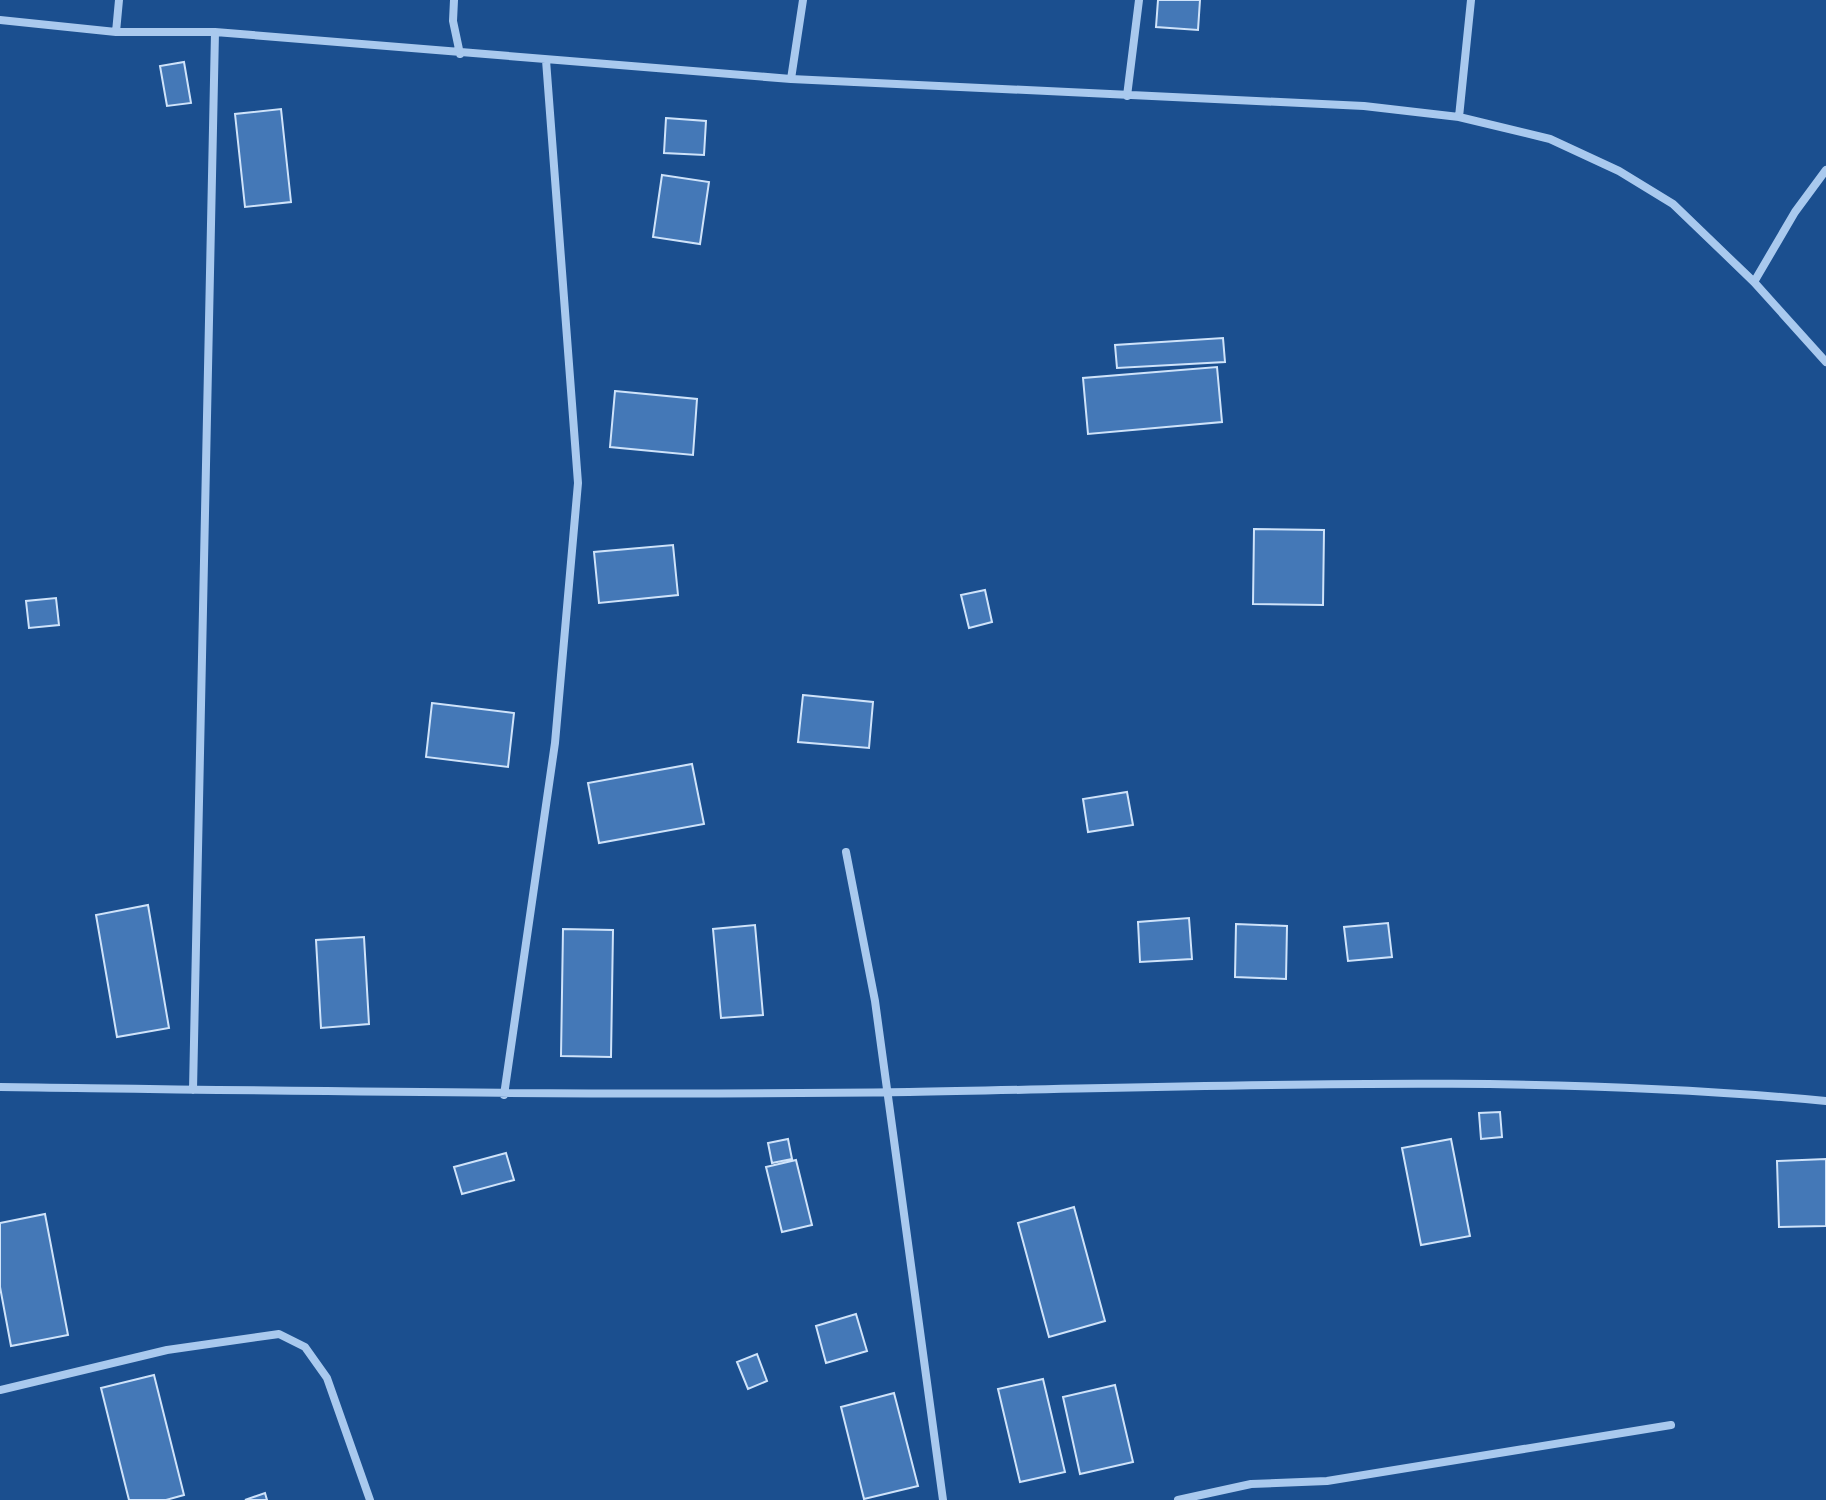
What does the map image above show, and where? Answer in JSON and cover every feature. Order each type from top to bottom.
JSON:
[{"type":"street","points":[[116,32],[119,0]]},
{"type":"street","points":[[454,0],[453,21],[460,54]]},
{"type":"street","points":[[791,79],[803,0]]},
{"type":"street","points":[[1127,96],[1139,0]]},
{"type":"street","points":[[1459,117],[1471,0]]},
{"type":"street","points":[[0,20],[116,32],[215,32],[791,79],[1364,106],[1459,117],[1550,139],[1619,171],[1673,204],[1754,282],[1826,362]]},
{"type":"street","points":[[193,1090],[215,32]]},
{"type":"street","points":[[504,1095],[555,743],[578,483],[546,60]]},
{"type":"street","points":[[1754,282],[1795,212],[1826,170]]},
{"type":"street","points":[[846,852],[875,1001],[943,1500]]},
{"type":"street","points":[[0,1087],[504,1095],[1421,1084],[1699,1089],[1826,1101]]},
{"type":"street","points":[[0,1390],[167,1350],[279,1334],[305,1347],[327,1378],[370,1500]]},
{"type":"street","points":[[1178,1500],[1251,1484],[1327,1481],[1671,1425]]},
{"type":"building","points":[[1158,0],[1200,0],[1198,30],[1156,27]]},
{"type":"building","points":[[184,62],[191,103],[167,106],[160,66]]},
{"type":"building","points":[[281,109],[291,202],[245,207],[235,114]]},
{"type":"building","points":[[666,118],[706,121],[704,155],[664,153]]},
{"type":"building","points":[[662,175],[709,182],[700,244],[653,237]]},
{"type":"building","points":[[1223,338],[1225,362],[1117,368],[1115,345]]},
{"type":"building","points":[[1217,367],[1222,422],[1088,434],[1083,378]]},
{"type":"building","points":[[615,391],[697,399],[693,455],[610,447]]},
{"type":"building","points":[[1254,529],[1324,530],[1323,605],[1253,604]]},
{"type":"building","points":[[673,545],[678,595],[599,603],[594,552]]},
{"type":"building","points":[[985,590],[992,622],[969,628],[961,595]]},
{"type":"building","points":[[56,598],[59,625],[29,628],[26,601]]},
{"type":"building","points":[[803,695],[873,702],[869,748],[798,742]]},
{"type":"building","points":[[432,703],[514,713],[508,767],[426,757]]},
{"type":"building","points":[[692,764],[704,824],[599,843],[588,783]]},
{"type":"building","points":[[1127,792],[1133,825],[1088,832],[1083,799]]},
{"type":"building","points":[[148,905],[169,1028],[117,1037],[96,915]]},
{"type":"building","points":[[1189,918],[1192,959],[1140,962],[1138,922]]},
{"type":"building","points":[[1388,923],[1392,957],[1348,961],[1344,927]]},
{"type":"building","points":[[1236,924],[1287,926],[1286,979],[1235,977]]},
{"type":"building","points":[[755,925],[763,1015],[721,1018],[713,929]]},
{"type":"building","points":[[563,929],[613,930],[611,1057],[561,1056]]},
{"type":"building","points":[[364,937],[369,1024],[321,1028],[316,940]]},
{"type":"building","points":[[1500,1112],[1502,1137],[1481,1139],[1479,1113]]},
{"type":"building","points":[[788,1139],[792,1159],[772,1163],[768,1143]]},
{"type":"building","points":[[1451,1139],[1470,1236],[1421,1245],[1402,1148]]},
{"type":"building","points":[[506,1153],[514,1180],[462,1194],[454,1167]]},
{"type":"building","points":[[1826,1159],[1826,1226],[1779,1227],[1777,1161]]},
{"type":"building","points":[[796,1160],[812,1225],[782,1232],[766,1167]]},
{"type":"building","points":[[1074,1207],[1105,1321],[1049,1337],[1018,1223]]},
{"type":"building","points":[[45,1214],[68,1335],[11,1346],[0,1287],[0,1223]]},
{"type":"building","points":[[856,1314],[867,1351],[826,1363],[816,1326]]},
{"type":"building","points":[[757,1354],[767,1381],[748,1389],[737,1362]]},
{"type":"building","points":[[154,1375],[184,1495],[166,1500],[129,1500],[101,1388]]},
{"type":"building","points":[[1043,1379],[1065,1472],[1020,1482],[998,1389]]},
{"type":"building","points":[[1115,1385],[1133,1462],[1080,1474],[1063,1397]]},
{"type":"building","points":[[894,1393],[918,1486],[864,1499],[841,1407]]},
{"type":"building","points":[[265,1493],[267,1500],[245,1500]]}]
